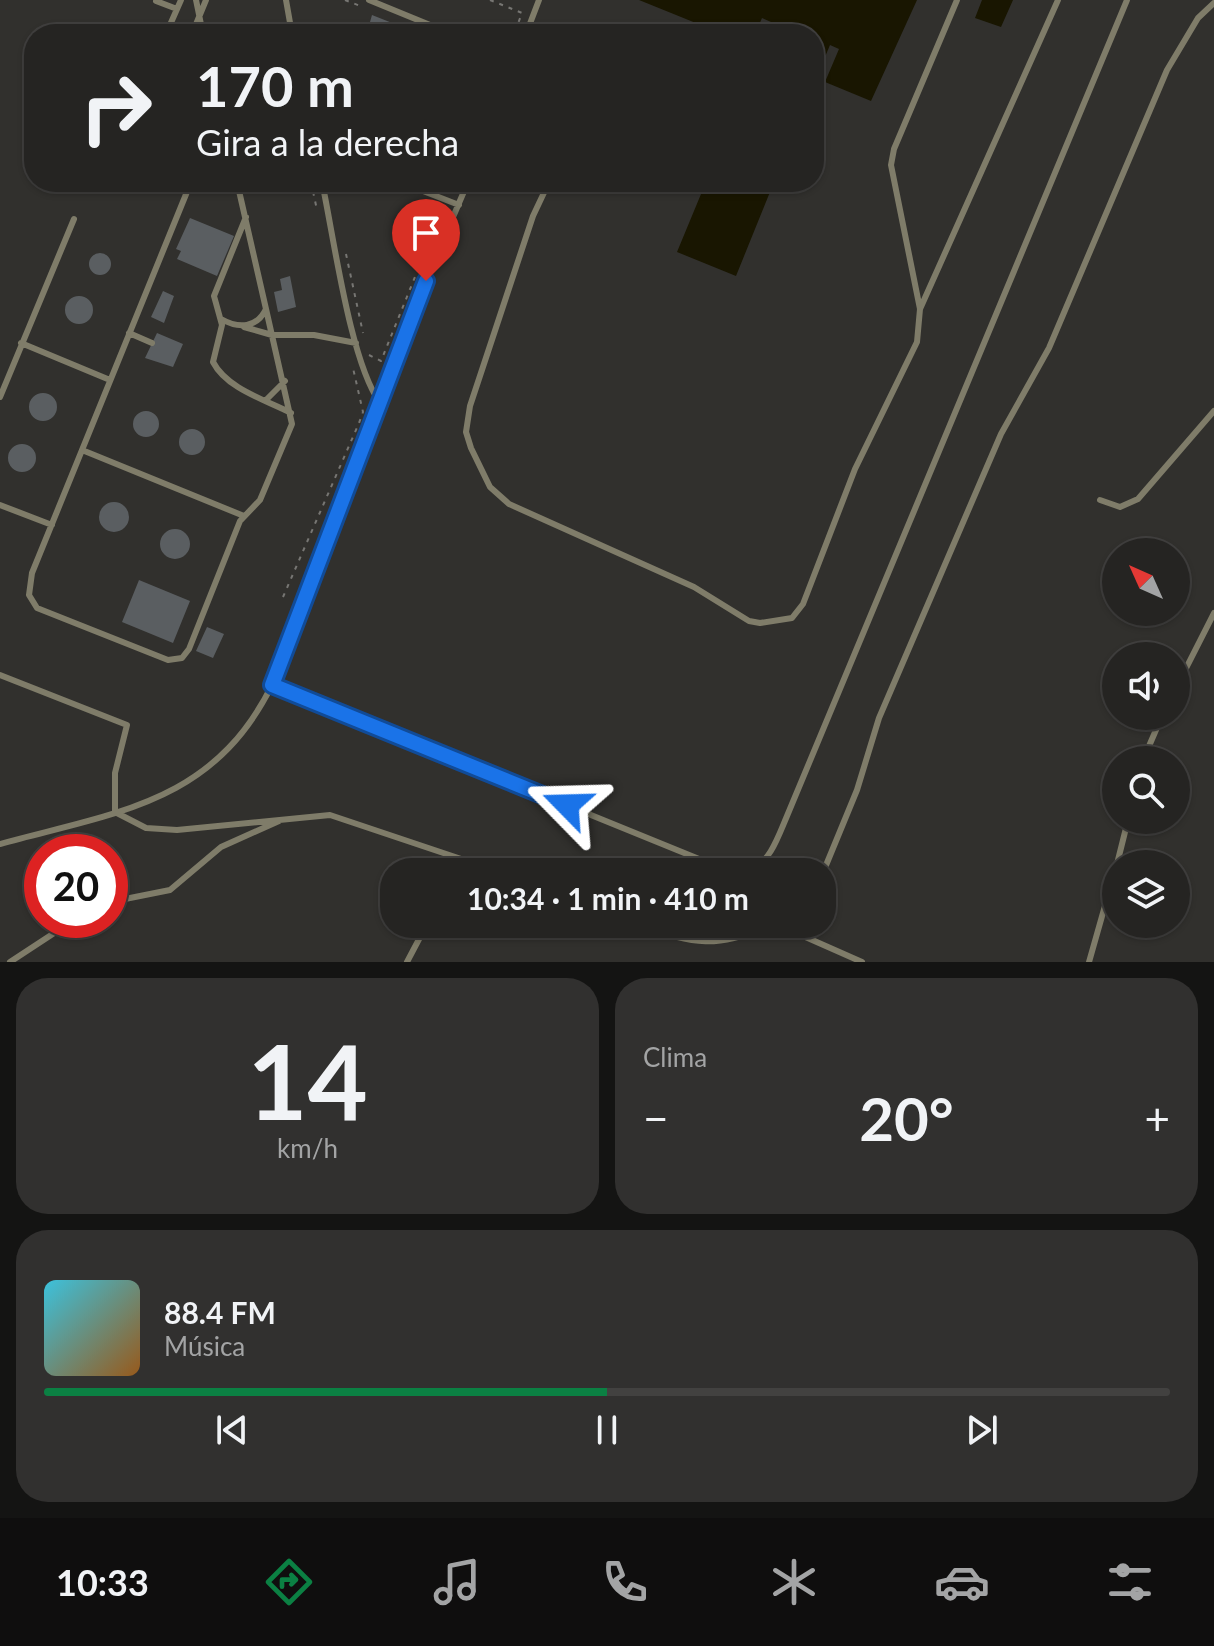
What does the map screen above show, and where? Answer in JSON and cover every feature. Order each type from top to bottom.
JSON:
[{"type":"lane","points":[[170,24],[181,0]]},
{"type":"lane","points":[[196,0],[201,24]]},
{"type":"lane","points":[[196,24],[206,0]]},
{"type":"lane","points":[[286,0],[290,24]]},
{"type":"lane","points":[[369,0],[428,24]]},
{"type":"lane","points":[[530,24],[539,0]]},
{"type":"lane","points":[[544,192],[533,216],[470,406],[466,432],[490,487],[509,504],[694,587],[749,621],[760,623],[792,618],[803,604],[855,469],[917,342],[920,309],[891,165],[894,149],[957,0]]},
{"type":"lane","points":[[920,309],[1058,0]]},
{"type":"lane","points":[[766,858],[1127,0]]},
{"type":"lane","points":[[156,1],[177,9]]},
{"type":"lane","points":[[829,858],[857,790],[879,718],[1001,434],[1049,348],[1167,70],[1198,18],[1214,3]]},
{"type":"lane","points":[[187,192],[28,587],[37,608],[176,661],[189,649],[244,516],[260,500],[292,424],[285,381],[240,192]]},
{"type":"lane","points":[[324,192],[356,343],[370,389],[380,403]]},
{"type":"lane","points":[[426,192],[459,205]]},
{"type":"lane","points":[[0,844],[168,794],[220,759],[241,737],[272,685],[415,306],[464,192]]},
{"type":"lane","points":[[246,217],[214,296],[221,319],[212,355],[216,368],[237,386],[291,413]]},
{"type":"lane","points":[[0,397],[74,219]]},
{"type":"lane","points":[[240,326],[258,320],[266,309]]},
{"type":"lane","points":[[221,319],[273,335],[314,335],[356,343]]},
{"type":"lane","points":[[129,333],[152,343]]},
{"type":"lane","points":[[21,343],[110,380]]},
{"type":"lane","points":[[266,400],[285,381]]},
{"type":"lane","points":[[1100,500],[1120,507],[1138,499],[1214,411]]},
{"type":"lane","points":[[82,450],[244,516]]},
{"type":"lane","points":[[0,505],[52,525]]},
{"type":"lane","points":[[1190,660],[1214,613]]},
{"type":"lane","points":[[0,675],[127,725],[115,773],[115,812],[124,820],[146,828],[177,830],[330,815],[459,858]]},
{"type":"lane","points":[[272,685],[697,858]]},
{"type":"lane","points":[[128,898],[170,890],[236,838],[286,818]]},
{"type":"lane","points":[[1089,962],[1102,916]]},
{"type":"lane","points":[[10,962],[47,938]]},
{"type":"lane","points":[[407,962],[420,938]]},
{"type":"lane","points":[[674,938],[709,942],[742,938]]},
{"type":"lane","points":[[806,938],[862,962]]},
{"type":"path","points":[[490,0],[522,13],[518,24]]},
{"type":"path","points":[[313,192],[317,211]]},
{"type":"path","points":[[368,354],[381,361],[443,210],[437,206]]},
{"type":"path","points":[[346,254],[365,340]]},
{"type":"path","points":[[283,597],[363,412],[347,343]]},
{"type":"shaded area","points":[[639,0],[917,0],[871,101],[825,82],[839,49],[830,45],[824,59],[824,24],[770,24],[762,18],[759,24],[698,24]]},
{"type":"shaded area","points":[[982,0],[1013,0],[1001,27],[975,18]]},
{"type":"shaded area","points":[[702,192],[770,192],[736,276],[677,252]]},
{"type":"building","points":[[372,15],[395,24],[369,24]]},
{"type":"building","points":[[190,218],[234,236],[217,276],[177,259],[181,251],[176,249]]},
{"type":"building","points":[[100,253],[108,256],[111,264],[108,272],[100,275],[92,272],[89,264],[92,256]]},
{"type":"building","points":[[290,276],[296,307],[278,312],[274,292],[282,290],[280,279]]},
{"type":"building","points":[[163,291],[174,296],[164,323],[151,317]]},
{"type":"building","points":[[79,296],[89,300],[93,310],[89,320],[79,324],[69,320],[65,310],[69,300]]},
{"type":"building","points":[[157,333],[183,344],[173,367],[145,358]]},
{"type":"building","points":[[43,393],[53,397],[57,407],[53,417],[43,421],[33,417],[29,407],[33,397]]},
{"type":"building","points":[[146,411],[155,415],[159,424],[155,433],[146,437],[137,433],[133,424],[137,415]]},
{"type":"building","points":[[192,429],[201,433],[205,442],[201,451],[192,455],[183,451],[179,442],[183,433]]},
{"type":"building","points":[[22,444],[32,448],[36,458],[32,468],[22,472],[12,468],[8,458],[12,448]]},
{"type":"building","points":[[114,502],[125,506],[129,517],[125,528],[114,532],[103,528],[99,517],[103,506]]},
{"type":"building","points":[[175,529],[186,533],[190,544],[186,555],[175,559],[164,555],[160,544],[164,533]]},
{"type":"building","points":[[139,580],[190,601],[173,643],[122,622]]},
{"type":"building","points":[[207,627],[224,634],[213,658],[196,651]]},
{"type":"route","points":[[426,281],[272,685],[567,805]]}]
